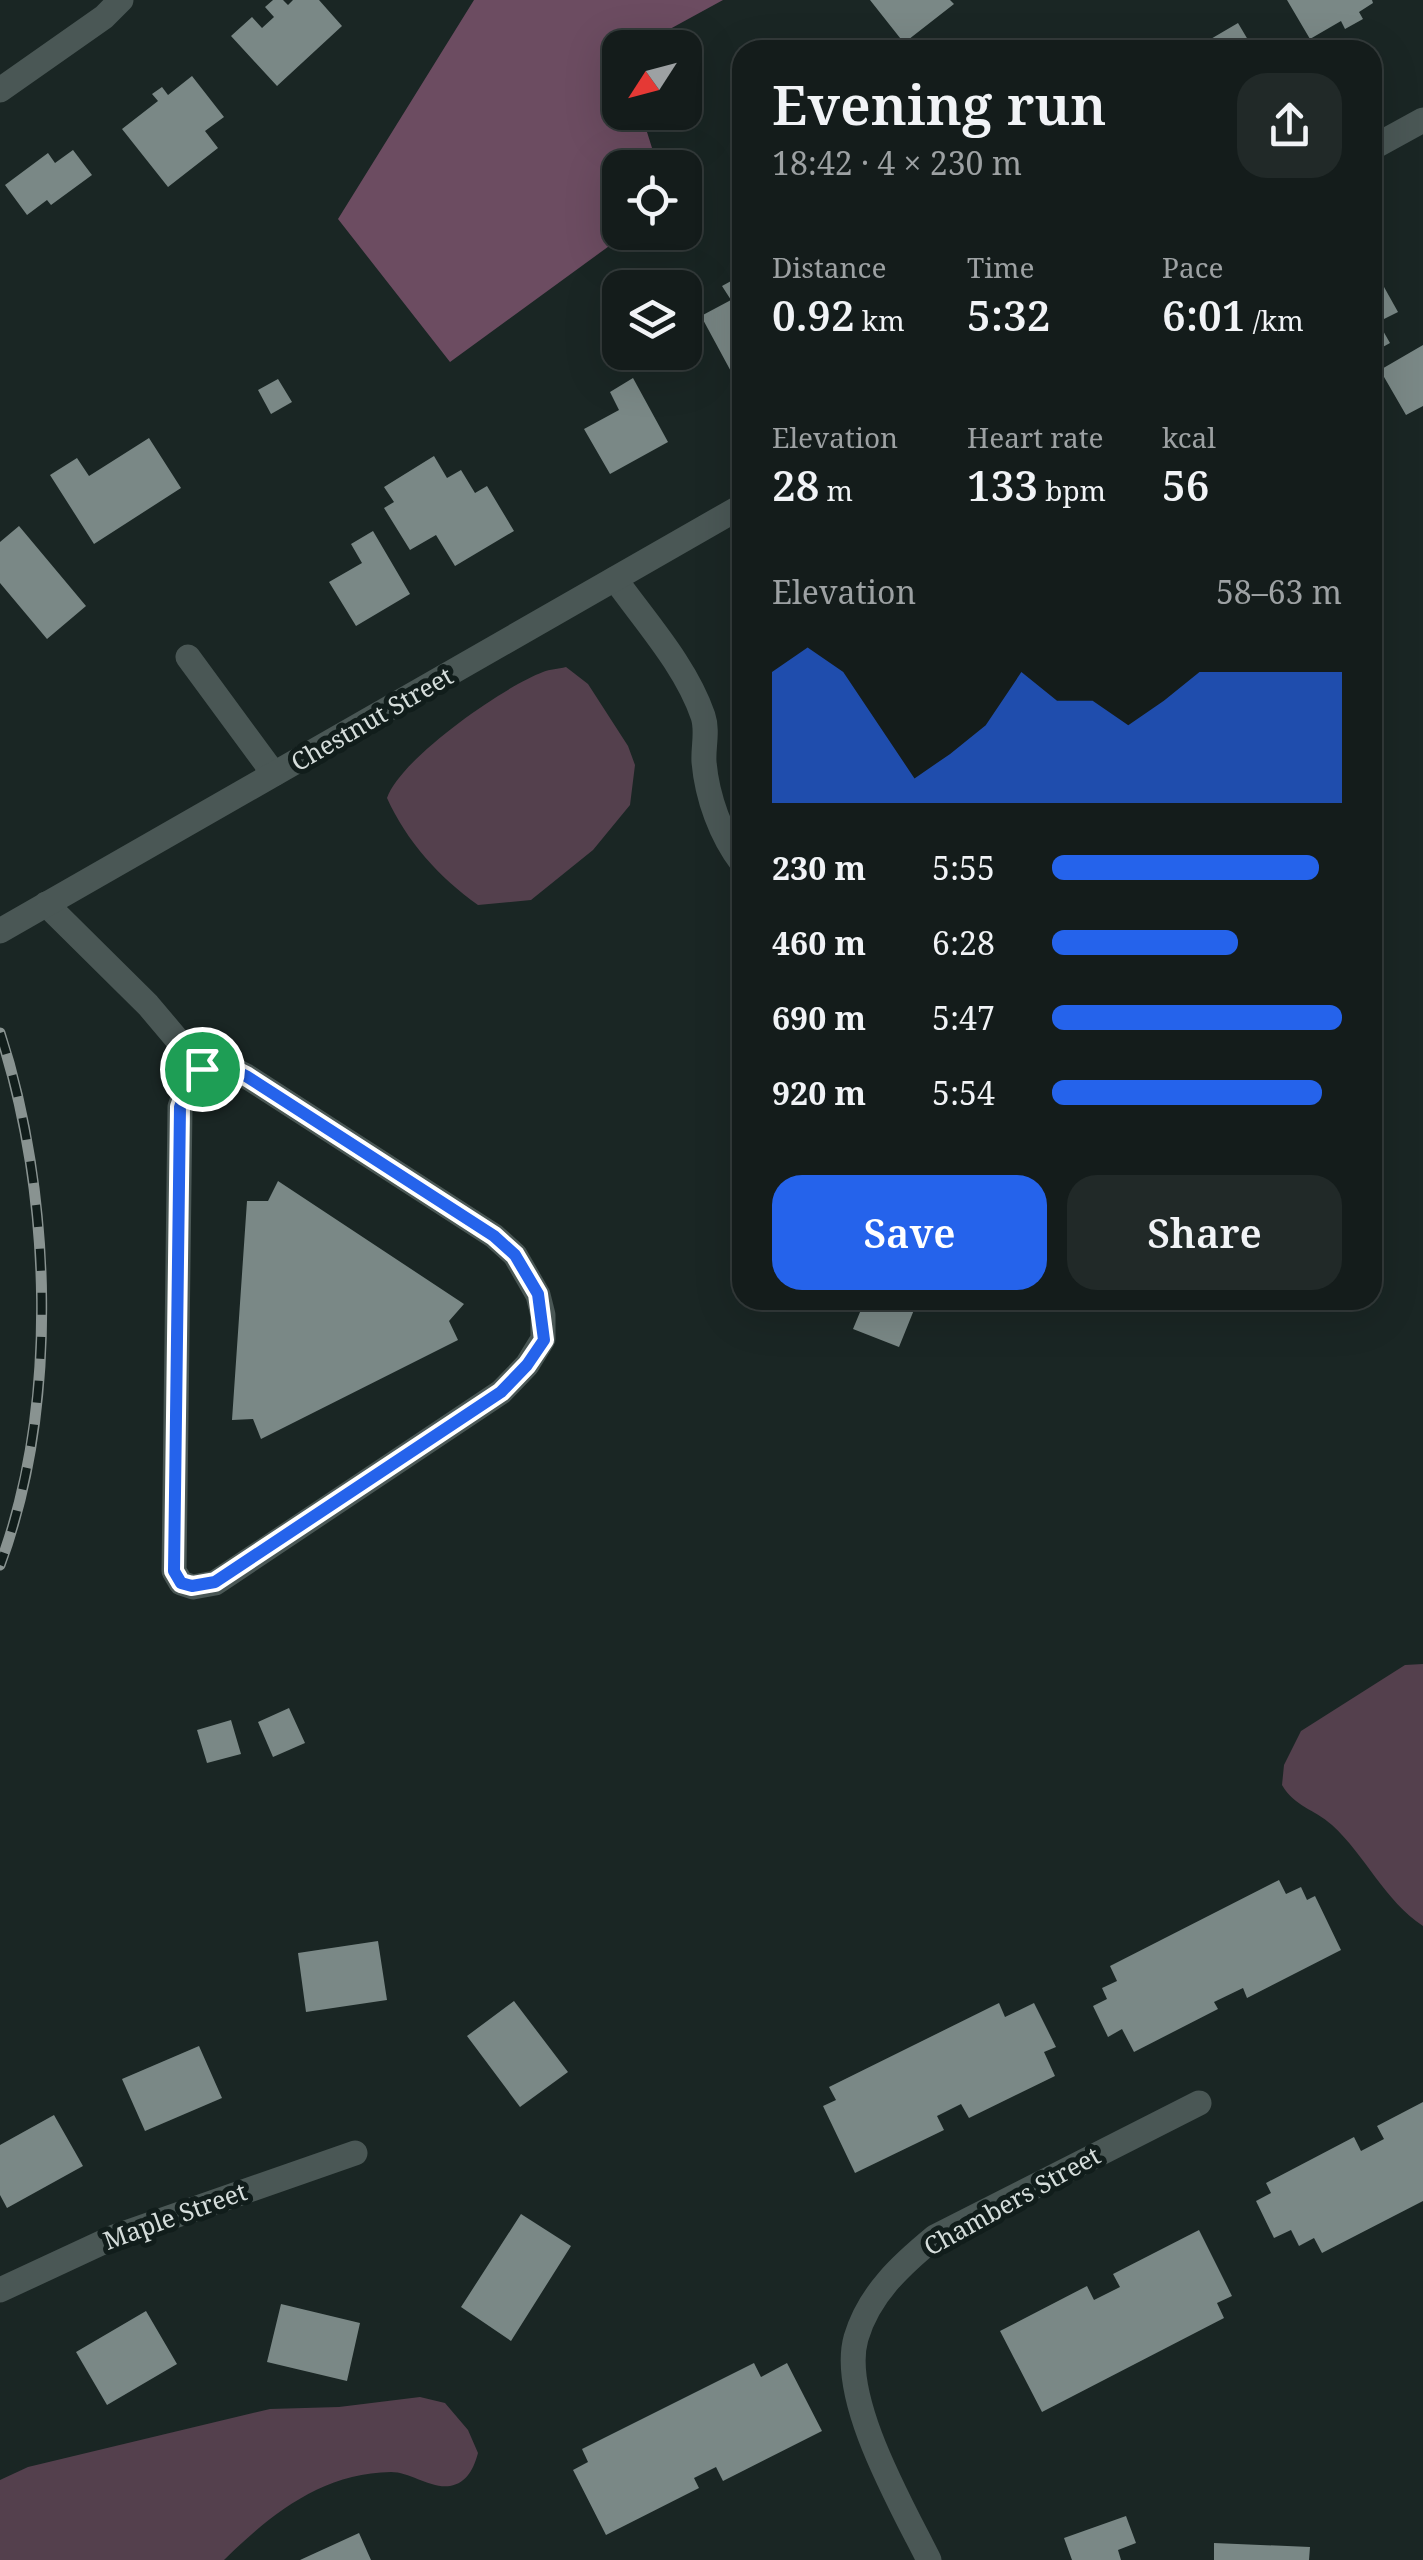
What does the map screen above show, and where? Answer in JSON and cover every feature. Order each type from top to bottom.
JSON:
[{"type":"street","points":[[0,90],[104,17],[121,0]]},
{"type":"street","points":[[1382,143],[1423,120]]},
{"type":"street","name":"Chestnut Street","points":[[0,931],[732,512]]},
{"type":"street","points":[[614,578],[701,710],[706,725],[708,788],[732,847]]},
{"type":"street","points":[[188,657],[274,774]]},
{"type":"street","points":[[46,904],[148,1004],[202,1069]]},
{"type":"street","points":[[226,1066],[246,1076],[494,1236],[528,1272],[543,1315],[544,1340],[501,1392],[215,1582],[192,1586],[181,1583],[174,1571],[180,1107],[186,1090],[202,1069],[226,1066]]},
{"type":"street","name":"Chambers Street","points":[[929,2560],[882,2462],[861,2408],[854,2375],[855,2340],[880,2289],[899,2267],[936,2237],[1200,2103]]},
{"type":"street","name":"Maple Street","points":[[0,2290],[114,2236],[355,2152]]},
{"type":"shaded area","points":[[474,0],[723,0],[668,30],[602,30],[602,130],[646,130],[653,150],[602,150],[604,250],[450,362],[338,219]]},
{"type":"shaded area","points":[[566,667],[588,684],[628,746],[635,765],[630,805],[593,850],[531,900],[478,905],[425,858],[387,798],[412,764],[455,726],[525,680]]},
{"type":"shaded area","points":[[1423,1664],[1423,1926],[1397,1904],[1332,1825],[1299,1803],[1282,1785],[1284,1765],[1301,1731],[1405,1665]]},
{"type":"shaded area","points":[[420,2397],[445,2403],[468,2430],[478,2453],[461,2482],[435,2485],[391,2472],[342,2480],[279,2512],[224,2560],[0,2560],[0,2480],[28,2467],[270,2409],[339,2407]]},
{"type":"building","points":[[273,0],[283,0],[288,5],[293,0],[319,0],[342,26],[277,86],[231,36],[252,17],[262,28],[274,17],[265,7]]},
{"type":"building","points":[[870,0],[950,0],[954,4],[908,40],[902,40]]},
{"type":"building","points":[[1287,0],[1373,3],[1359,12],[1363,19],[1345,29],[1341,21],[1310,39]]},
{"type":"building","points":[[1238,23],[1248,40],[1209,40]]},
{"type":"building","points":[[192,76],[224,117],[205,131],[218,148],[168,187],[122,129],[158,101],[152,94],[162,87],[168,95]]},
{"type":"building","points":[[73,150],[92,175],[51,205],[47,200],[27,215],[5,185],[48,153],[55,163]]},
{"type":"building","points":[[732,280],[732,373],[702,318],[731,300],[722,286]]},
{"type":"building","points":[[1382,283],[1398,312],[1382,320]]},
{"type":"building","points":[[1382,329],[1390,343],[1382,347]]},
{"type":"building","points":[[1423,345],[1423,406],[1406,415],[1382,369]]},
{"type":"building","points":[[633,378],[668,442],[610,474],[584,429],[619,410],[610,392]]},
{"type":"building","points":[[278,379],[292,402],[271,414],[258,390]]},
{"type":"building","points":[[149,438],[181,488],[94,544],[50,475],[77,458],[89,476]]},
{"type":"building","points":[[434,456],[447,478],[461,470],[475,493],[487,486],[514,531],[455,566],[436,535],[410,550],[384,508],[394,502],[384,487]]},
{"type":"building","points":[[19,526],[86,606],[47,639],[0,583],[0,542]]},
{"type":"building","points":[[373,531],[410,594],[356,626],[329,582],[362,563],[351,544]]},
{"type":"building","points":[[278,1181],[464,1304],[449,1321],[458,1340],[261,1439],[253,1419],[232,1420],[247,1201],[268,1201]]},
{"type":"building","points":[[861,1310],[914,1310],[899,1347],[853,1329]]},
{"type":"building","points":[[289,1708],[305,1743],[273,1757],[258,1722]]},
{"type":"building","points":[[231,1720],[241,1754],[207,1763],[197,1730]]},
{"type":"building","points":[[1279,1880],[1286,1894],[1301,1887],[1307,1900],[1315,1896],[1341,1950],[1247,1998],[1243,1988],[1214,2002],[1218,2009],[1134,2052],[1122,2029],[1108,2037],[1093,2006],[1107,1999],[1102,1988],[1117,1981],[1110,1966]]},
{"type":"building","points":[[378,1941],[387,2000],[306,2012],[298,1953]]},
{"type":"building","points":[[514,2001],[568,2072],[520,2107],[467,2036]]},
{"type":"building","points":[[999,2003],[1005,2017],[1034,2003],[1056,2047],[1044,2052],[1055,2076],[969,2118],[961,2104],[937,2116],[944,2130],[855,2173],[823,2106],[836,2100],[829,2087]]},
{"type":"building","points":[[199,2046],[222,2098],[145,2131],[122,2079]]},
{"type":"building","points":[[1423,2102],[1423,2201],[1322,2253],[1314,2238],[1299,2246],[1291,2230],[1274,2238],[1256,2201],[1271,2193],[1266,2183],[1354,2137],[1361,2151],[1384,2139],[1377,2126]]},
{"type":"building","points":[[54,2115],[83,2166],[7,2208],[0,2195],[0,2145]]},
{"type":"building","points":[[521,2214],[571,2246],[511,2341],[461,2307]]},
{"type":"building","points":[[1199,2230],[1232,2296],[1217,2303],[1224,2318],[1042,2412],[1000,2331],[1087,2286],[1094,2300],[1120,2287],[1113,2274]]},
{"type":"building","points":[[281,2304],[360,2323],[347,2381],[267,2362]]},
{"type":"building","points":[[146,2311],[177,2364],[107,2405],[76,2352]]},
{"type":"building","points":[[754,2363],[761,2377],[787,2363],[822,2431],[723,2481],[716,2467],[694,2478],[699,2488],[606,2535],[573,2470],[588,2462],[582,2449]]},
{"type":"building","points":[[1126,2516],[1136,2543],[1118,2550],[1121,2560],[1072,2560],[1064,2538]]},
{"type":"building","points":[[359,2533],[371,2560],[300,2560]]},
{"type":"building","points":[[1214,2543],[1310,2547],[1309,2560],[1214,2560]]},
{"type":"railway","points":[[0,1033],[30,1161],[42,1299],[40,1369],[32,1437],[19,1503],[0,1565]]},
{"type":"route","points":[[226,1066],[246,1076],[494,1236],[528,1272],[543,1315],[544,1340],[501,1392],[215,1582],[192,1586],[181,1583],[174,1571],[180,1107],[186,1090],[202,1069],[226,1066]]}]
